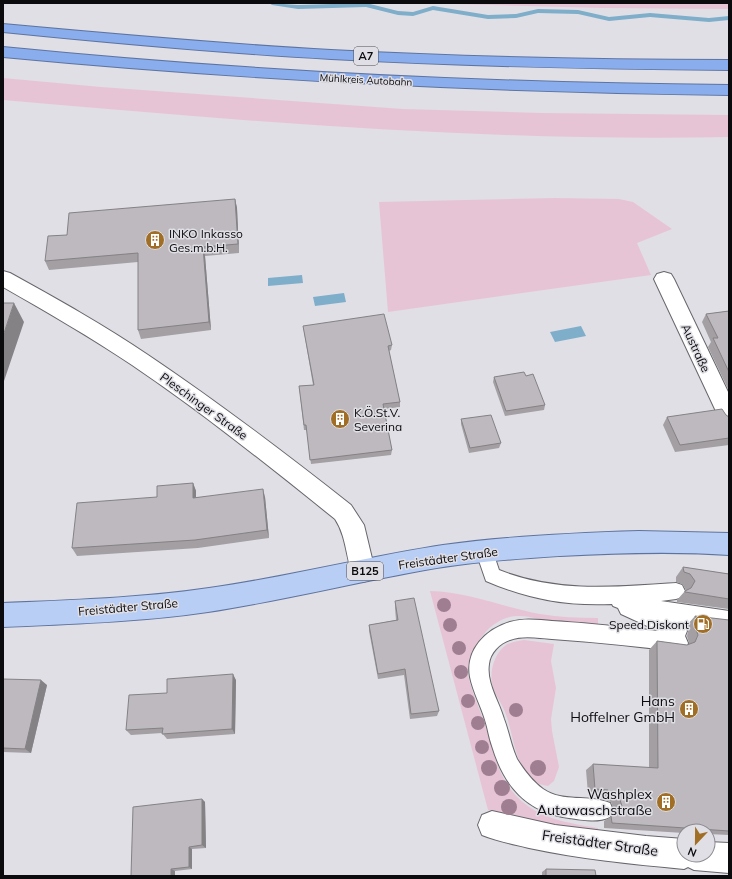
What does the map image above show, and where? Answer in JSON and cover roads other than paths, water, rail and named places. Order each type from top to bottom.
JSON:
[{"type":"highway","name":"A7","points":[[3,28],[195,45],[423,59],[666,65],[729,65]]},
{"type":"highway","name":"Mühlkreis Autobahn","points":[[3,52],[188,69],[338,79],[537,87],[729,90]]},
{"type":"main road","name":"Freistädter Straße","points":[[3,615],[87,612],[208,600],[426,559],[485,552],[550,546],[614,543],[674,542],[729,544]]},
{"type":"street","name":"Pleschinger Straße","points":[[3,278],[112,342],[159,373],[261,447],[343,512],[352,525],[363,571]]},
{"type":"street","name":"Austraße","points":[[664,279],[729,416]]},
{"type":"street","name":"Freistädter Straße","points":[[492,825],[555,839],[676,853]]},
{"type":"street","points":[[716,857],[729,858]]},
{"type":"lane","points":[[485,552],[492,574],[506,582],[542,592],[600,595],[676,591]]},
{"type":"lane","points":[[600,595],[678,613],[729,620]]},
{"type":"lane","points":[[600,595],[679,637],[519,629],[506,632],[488,645],[483,652],[479,671],[483,689],[496,722],[504,753],[528,790],[540,799],[554,805],[580,809],[603,810]]},
{"type":"water","points":[[302,275],[303,283],[268,286],[268,278]]},
{"type":"water","points":[[344,293],[346,302],[315,306],[313,297]]},
{"type":"water","points":[[581,326],[586,336],[555,342],[550,332]]},
{"type":"waterway","points":[[272,3],[298,7],[366,5],[398,13],[413,14],[433,8],[488,17],[516,16],[538,11],[578,12],[609,19],[650,15],[709,20],[729,18]]},
{"type":"place","name":"INKO Inkasso Ges.m.b.H.","points":[[155,240]]},
{"type":"place","name":"K.Ö.St.V. Severina","points":[[340,419]]},
{"type":"place","name":"Speed Diskont","points":[[703,624]]},
{"type":"place","name":"Hans Hoffelner GmbH","points":[[689,709]]},
{"type":"place","name":"Washplex Autowaschstraße","points":[[666,802]]}]
